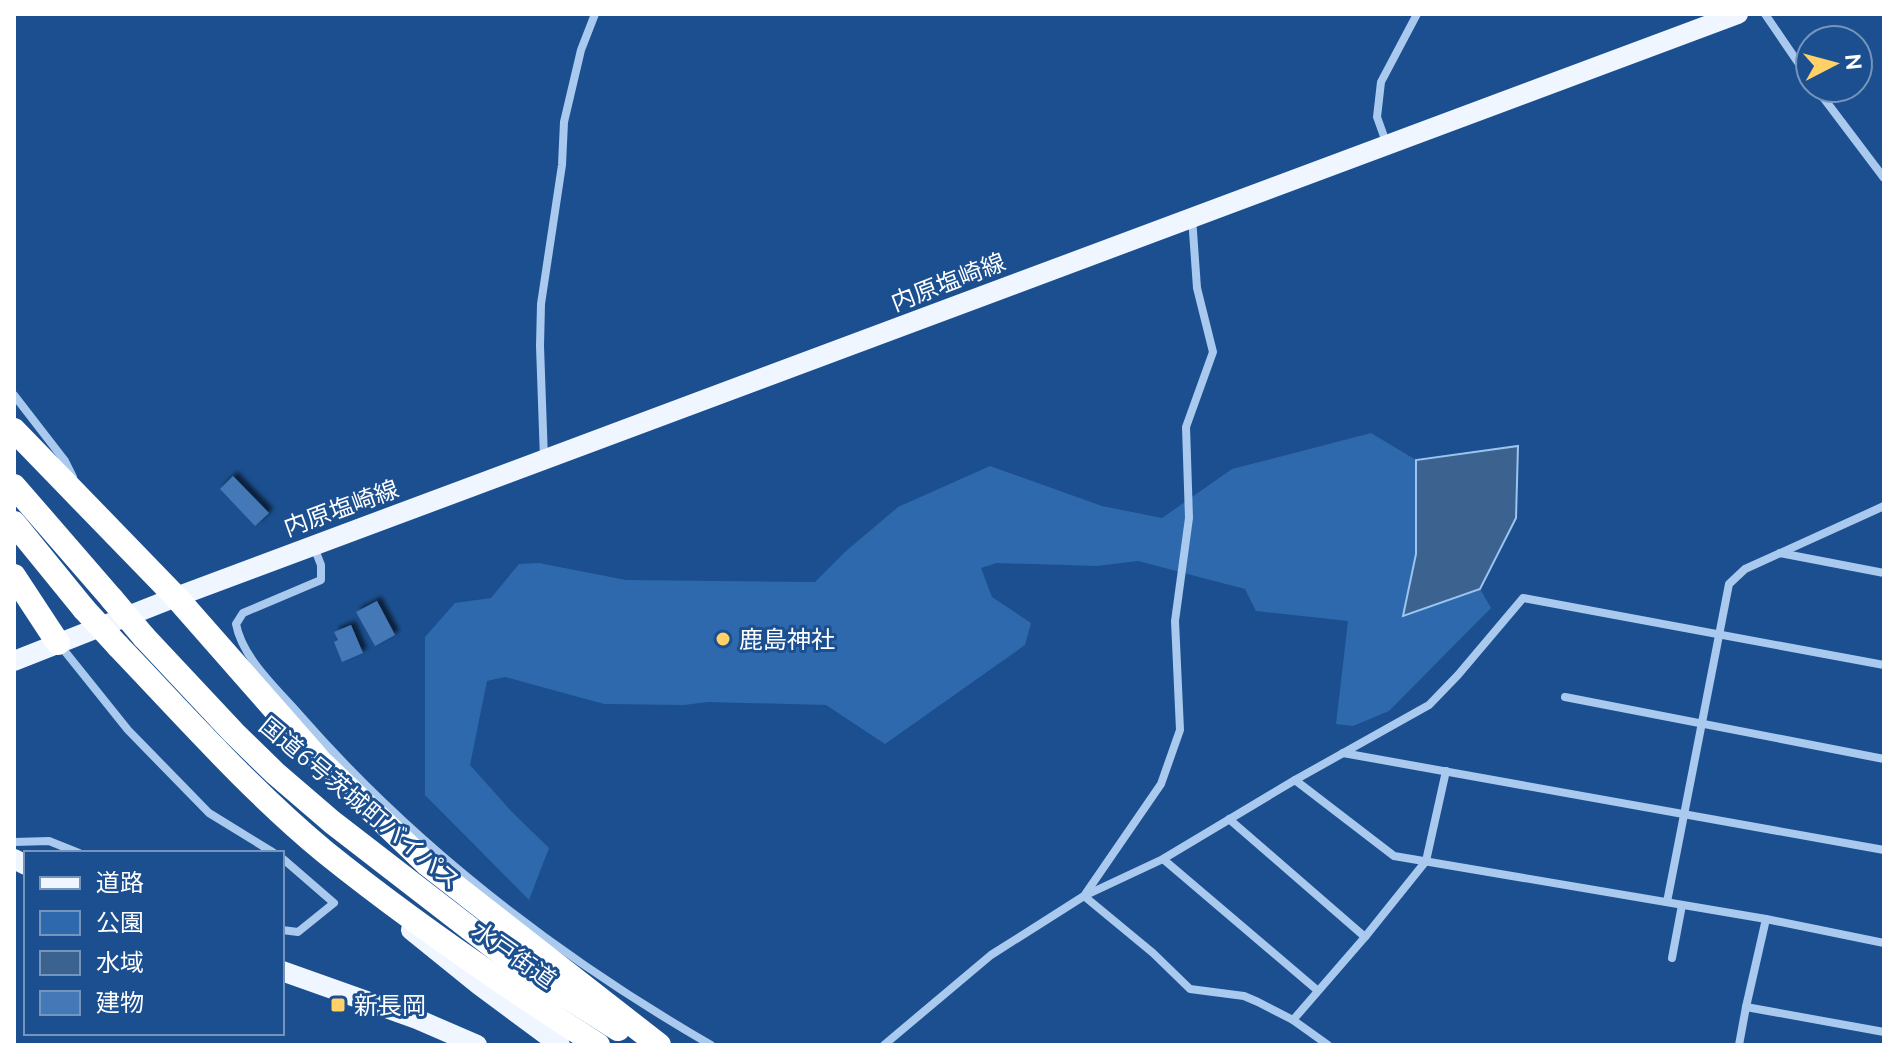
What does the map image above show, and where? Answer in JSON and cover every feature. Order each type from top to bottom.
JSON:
[{"type":"highway","points":[[14,430],[176,597],[321,762],[427,864],[659,1045]]},
{"type":"highway","name":"国道6号茨城町バイパス","points":[[14,486],[144,637],[275,773],[332,822],[521,968],[645,1045]]},
{"type":"highway","points":[[14,523],[118,646],[246,780],[323,850]]},
{"type":"highway","points":[[14,576],[58,643]]},
{"type":"highway","name":"水戸街道","points":[[323,850],[498,980],[598,1045]]},
{"type":"main road","name":"内原塩崎線","points":[[176,597],[1738,14]]},
{"type":"main road","points":[[14,661],[176,597]]},
{"type":"main road","points":[[323,850],[432,948],[560,1045]]},
{"type":"main road","points":[[284,972],[417,1019],[477,1045]]},
{"type":"street","points":[[544,460],[541,304],[562,165],[564,122],[581,50],[595,14]]},
{"type":"street","points":[[1387,145],[1377,117],[1381,82],[1417,14]]},
{"type":"street","points":[[1765,14],[1794,57]]},
{"type":"street","points":[[1828,104],[1884,178]]},
{"type":"street","points":[[1084,896],[1161,784],[1180,730],[1175,621],[1189,518],[1186,427],[1213,352],[1197,288],[1192,217]]},
{"type":"street","points":[[14,395],[65,461],[92,513]]},
{"type":"street","points":[[1667,902],[1729,584],[1745,569],[1884,506]]},
{"type":"street","points":[[313,546],[321,565],[321,580],[256,605],[243,613],[236,624],[244,648],[263,672],[322,741],[367,787],[481,888],[580,962],[711,1045]]},
{"type":"street","points":[[1779,553],[1884,573]]},
{"type":"street","points":[[884,1045],[991,955],[1084,896],[1163,859],[1429,705],[1523,598],[1884,665]]},
{"type":"street","points":[[58,643],[128,730],[209,813],[271,851]]},
{"type":"street","points":[[1565,697],[1884,759]]},
{"type":"street","points":[[1343,753],[1884,850]]},
{"type":"street","points":[[1293,1020],[1426,861],[1446,771]]},
{"type":"street","points":[[1295,780],[1394,856],[1766,919],[1884,943]]},
{"type":"street","points":[[1229,819],[1365,937]]},
{"type":"street","points":[[14,842],[49,841],[74,851]]},
{"type":"street","points":[[1163,859],[1317,990]]},
{"type":"street","points":[[284,860],[334,903],[298,932],[284,930]]},
{"type":"street","points":[[1084,896],[1153,953],[1190,989],[1244,996],[1293,1020],[1328,1045]]},
{"type":"street","points":[[1672,958],[1682,905]]},
{"type":"street","points":[[1739,1045],[1766,919]]},
{"type":"street","points":[[1746,1007],[1884,1032]]},
{"type":"green space","points":[[1371,433],[1416,460],[1416,554],[1403,615],[1480,589],[1491,608],[1389,711],[1353,726],[1336,724],[1348,621],[1256,611],[1245,589],[1138,561],[1097,566],[997,563],[981,568],[992,597],[1031,623],[1025,645],[885,744],[826,705],[708,702],[684,705],[604,704],[505,677],[487,681],[470,765],[549,848],[529,900],[425,795],[425,637],[455,603],[491,598],[519,564],[539,563],[626,580],[815,582],[898,507],[990,466],[1102,506],[1162,518],[1232,469]]},
{"type":"water","points":[[1518,446],[1516,518],[1480,589],[1403,616],[1416,554],[1416,460]]},
{"type":"building","points":[[233,476],[269,513],[255,526],[220,489]]},
{"type":"building","points":[[377,601],[395,635],[375,646],[356,612]]},
{"type":"building","points":[[351,625],[363,653],[342,662],[334,642],[338,640],[334,632]]},
{"type":"place","name":"鹿島神社","points":[[723,639]]},
{"type":"place","name":"新長岡","points":[[338,1005]]}]
